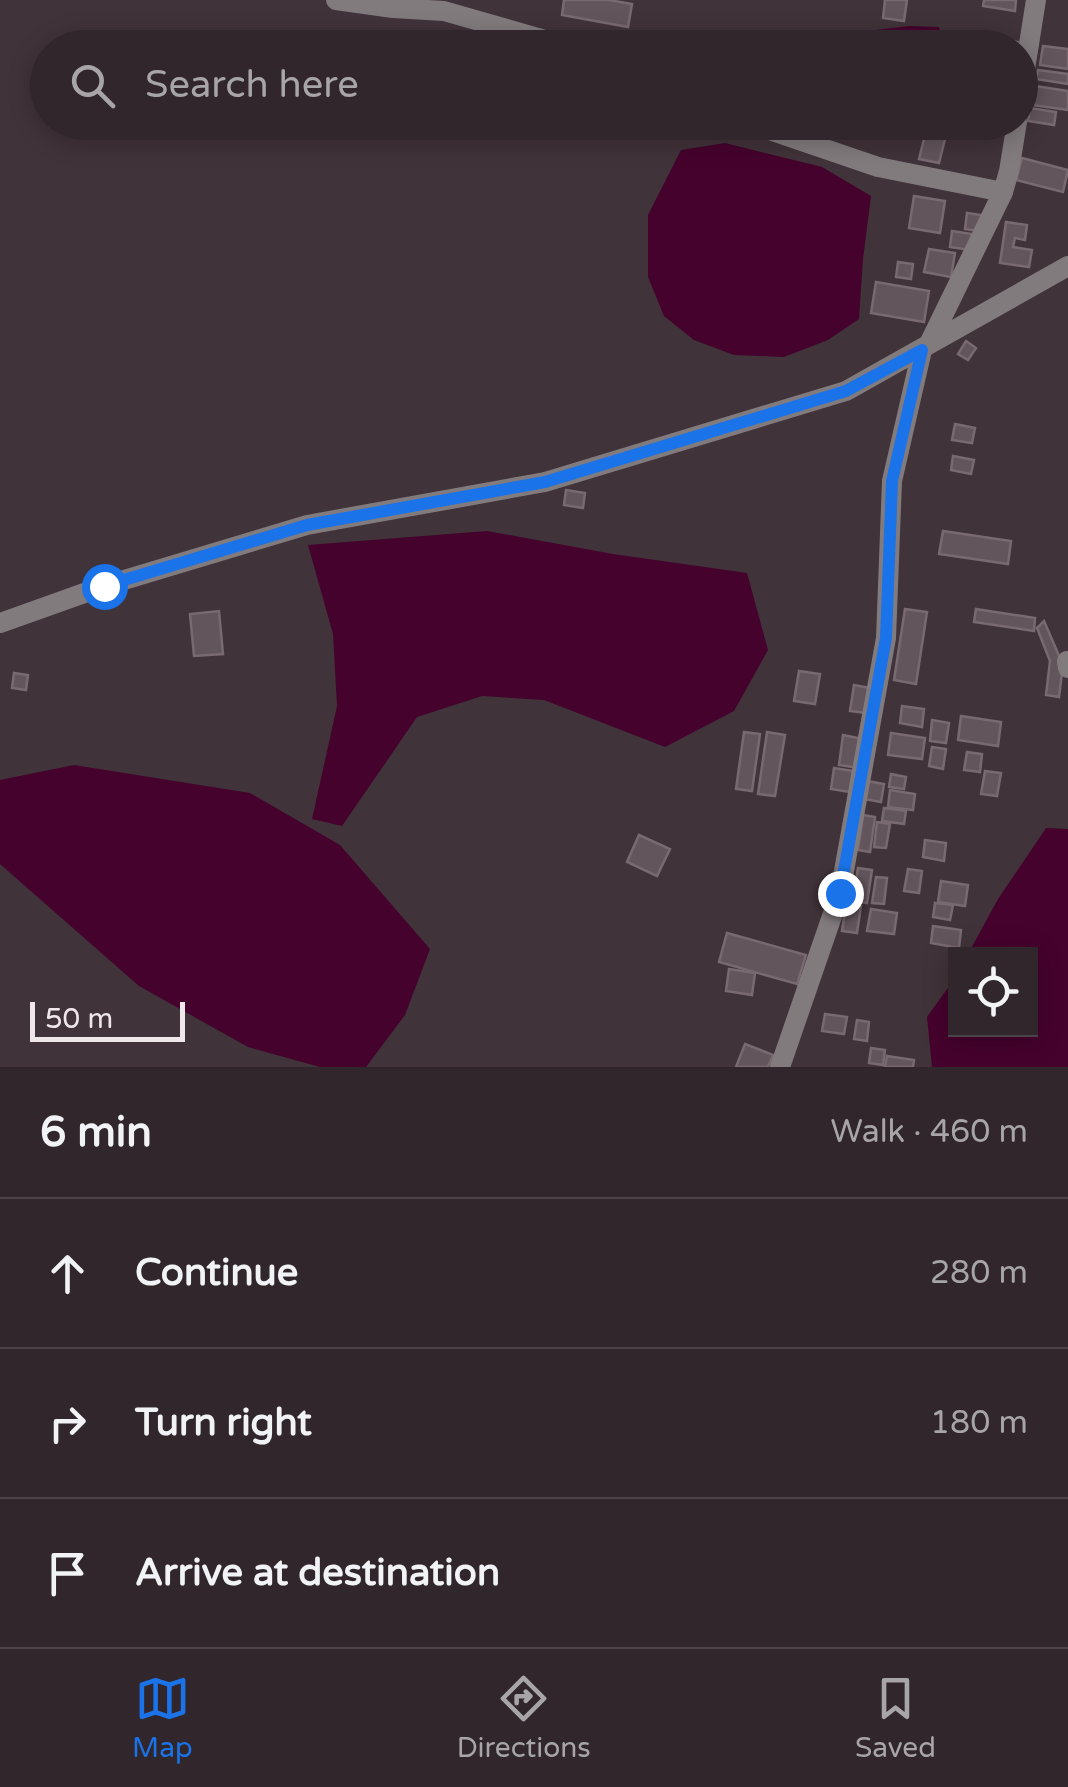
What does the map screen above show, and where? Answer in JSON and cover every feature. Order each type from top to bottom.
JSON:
[{"type":"street","points":[[336,0],[444,12],[508,30]]},
{"type":"street","points":[[1031,30],[1036,0]]},
{"type":"street","points":[[799,140],[878,167],[1002,192]]},
{"type":"street","points":[[780,1067],[840,893],[886,638],[892,481],[926,347],[1002,192],[1014,140]]},
{"type":"street","points":[[0,622],[307,525],[545,482],[846,391],[1068,266]]},
{"type":"shaded area","points":[[909,26],[940,30],[876,30]]},
{"type":"shaded area","points":[[725,143],[822,167],[871,196],[859,319],[828,340],[784,357],[734,355],[694,340],[664,316],[648,277],[648,215],[681,150]]},
{"type":"shaded area","points":[[487,531],[747,573],[768,650],[734,711],[665,747],[544,700],[482,696],[417,717],[342,826],[312,819],[337,706],[333,634],[308,545]]},
{"type":"shaded area","points":[[74,765],[250,793],[340,845],[430,949],[405,1015],[366,1067],[320,1067],[248,1047],[139,986],[0,864],[0,780]]},
{"type":"shaded area","points":[[1046,828],[1068,829],[1068,1067],[932,1067],[927,1017],[948,988],[948,1037],[1038,1037],[1038,947],[972,947],[998,899]]},
{"type":"building","points":[[564,0],[632,4],[628,27],[562,15]]},
{"type":"building","points":[[885,0],[907,0],[904,21],[883,18]]},
{"type":"building","points":[[984,0],[1016,0],[1015,11],[983,6]]},
{"type":"building","points":[[1043,46],[1068,49],[1068,69],[1040,65]]},
{"type":"building","points":[[1038,70],[1068,74],[1068,84],[1038,79]]},
{"type":"building","points":[[1038,86],[1068,91],[1068,110],[1038,106]]},
{"type":"building","points":[[1038,109],[1056,112],[1054,125],[1038,123]]},
{"type":"building","points":[[924,140],[945,140],[939,163],[919,159]]},
{"type":"building","points":[[1022,158],[1068,170],[1063,192],[1016,180]]},
{"type":"building","points":[[914,196],[945,201],[940,233],[909,228]]},
{"type":"building","points":[[967,213],[981,215],[978,231],[965,229]]},
{"type":"building","points":[[1006,222],[1027,225],[1025,240],[1015,238],[1013,247],[1032,250],[1029,267],[1000,263]]},
{"type":"building","points":[[952,231],[972,234],[970,250],[950,247]]},
{"type":"building","points":[[929,249],[955,253],[951,277],[924,272]]},
{"type":"building","points":[[898,262],[913,264],[911,279],[896,277]]},
{"type":"building","points":[[876,282],[929,291],[924,322],[871,313]]},
{"type":"building","points":[[966,341],[976,348],[968,360],[958,354]]},
{"type":"building","points":[[955,424],[975,428],[972,443],[952,440]]},
{"type":"building","points":[[953,456],[974,460],[971,474],[951,470]]},
{"type":"building","points":[[566,490],[585,493],[583,508],[564,505]]},
{"type":"building","points":[[943,531],[1011,541],[1008,564],[939,554]]},
{"type":"building","points":[[905,609],[927,612],[916,684],[894,680]]},
{"type":"building","points":[[976,609],[1035,618],[1034,631],[974,622]]},
{"type":"building","points":[[219,611],[223,654],[194,656],[190,614]]},
{"type":"building","points":[[1044,621],[1063,665],[1059,697],[1046,695],[1050,661],[1037,628]]},
{"type":"building","points":[[799,671],[820,674],[815,704],[794,701]]},
{"type":"building","points":[[14,673],[28,675],[26,690],[12,688]]},
{"type":"building","points":[[854,685],[870,688],[866,713],[850,711]]},
{"type":"building","points":[[902,706],[924,709],[922,727],[900,723]]},
{"type":"building","points":[[961,716],[1001,722],[998,746],[958,740]]},
{"type":"building","points":[[932,720],[949,723],[946,743],[930,741]]},
{"type":"building","points":[[744,732],[760,734],[752,791],[736,789]]},
{"type":"building","points":[[767,732],[785,735],[775,796],[758,794]]},
{"type":"building","points":[[891,733],[925,738],[922,759],[888,755]]},
{"type":"building","points":[[843,735],[863,739],[859,768],[839,765]]},
{"type":"building","points":[[932,747],[946,749],[943,769],[929,766]]},
{"type":"building","points":[[967,752],[982,754],[980,772],[964,770]]},
{"type":"building","points":[[834,768],[853,771],[850,792],[831,789]]},
{"type":"building","points":[[985,771],[1001,773],[997,796],[981,794]]},
{"type":"building","points":[[891,774],[906,777],[904,789],[889,787]]},
{"type":"building","points":[[862,780],[884,784],[881,802],[859,798]]},
{"type":"building","points":[[890,790],[915,794],[913,810],[888,807]]},
{"type":"building","points":[[884,808],[906,811],[904,824],[882,821]]},
{"type":"building","points":[[863,815],[875,817],[870,852],[858,850]]},
{"type":"building","points":[[877,822],[890,824],[886,848],[874,847]]},
{"type":"building","points":[[639,835],[670,849],[657,876],[627,862]]},
{"type":"building","points":[[925,840],[946,843],[944,861],[923,857]]},
{"type":"building","points":[[858,868],[872,870],[867,903],[853,901]]},
{"type":"building","points":[[908,869],[922,871],[919,893],[904,891]]},
{"type":"building","points":[[876,877],[887,878],[884,904],[872,903]]},
{"type":"building","points":[[941,881],[968,885],[965,906],[938,902]]},
{"type":"building","points":[[935,903],[953,905],[950,920],[933,917]]},
{"type":"building","points":[[846,904],[861,906],[857,933],[842,931]]},
{"type":"building","points":[[871,909],[897,913],[894,934],[867,931]]},
{"type":"building","points":[[933,926],[961,930],[959,947],[931,943]]},
{"type":"building","points":[[727,933],[806,955],[797,984],[719,962]]},
{"type":"building","points":[[729,969],[755,973],[752,995],[726,991]]},
{"type":"building","points":[[825,1014],[847,1017],[844,1034],[822,1031]]},
{"type":"building","points":[[857,1020],[869,1022],[867,1041],[854,1039]]},
{"type":"building","points":[[745,1044],[773,1055],[768,1067],[736,1067]]},
{"type":"building","points":[[871,1048],[885,1050],[883,1065],[869,1063]]},
{"type":"building","points":[[887,1056],[914,1060],[913,1067],[885,1067]]},
{"type":"route","points":[[104,586],[307,525],[545,482],[846,391],[922,350],[892,481],[886,638],[840,893]]}]
